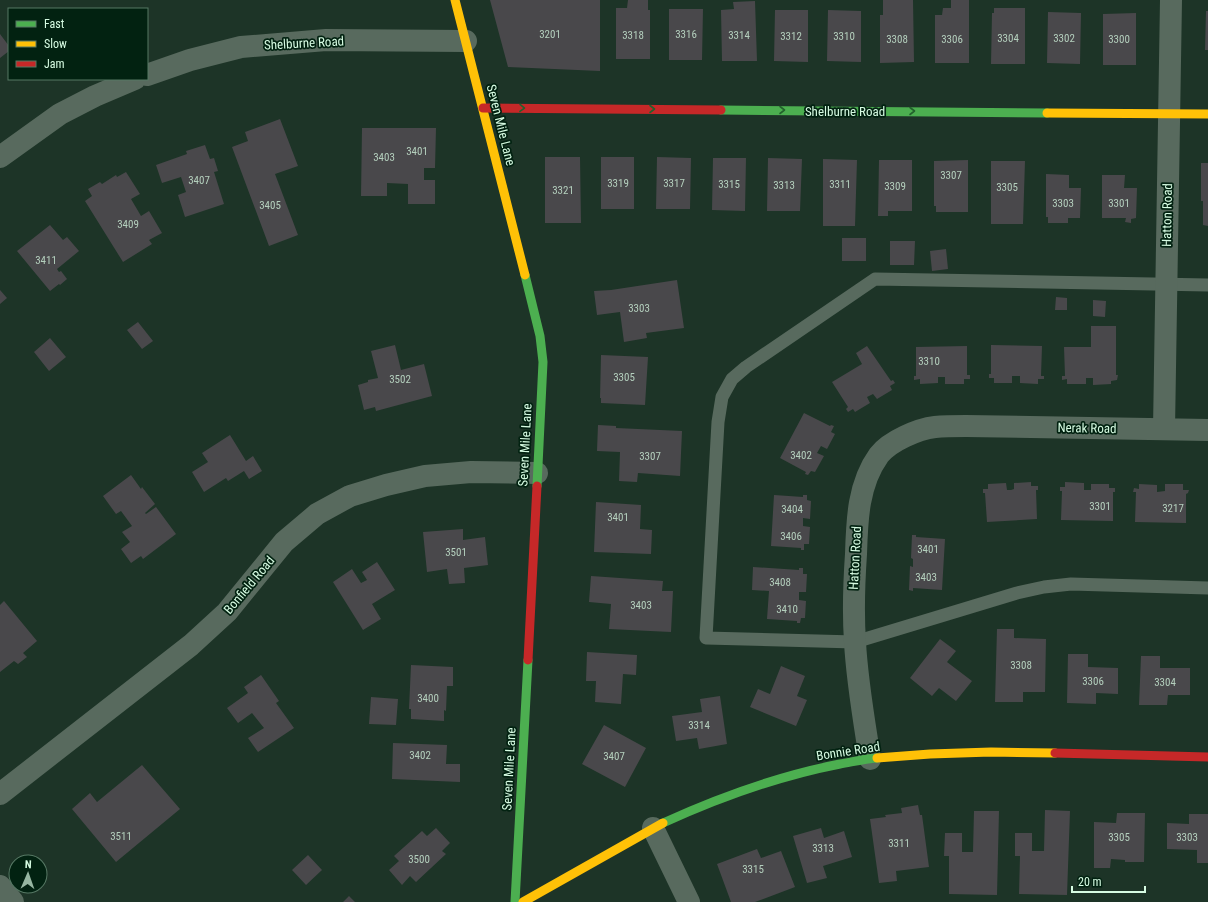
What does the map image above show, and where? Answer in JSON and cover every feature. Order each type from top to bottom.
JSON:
[{"type":"street","name":"Seven Mile Lane","points":[[455,0],[540,336],[543,362],[536,473],[515,902]]},
{"type":"street","name":"Hatton Road","points":[[1164,429],[1170,0]]},
{"type":"street","name":"Shelburne Road","points":[[148,74],[190,60],[241,47],[326,40],[466,41]]},
{"type":"street","points":[[0,157],[60,114],[95,96],[133,80]]},
{"type":"street","name":"Shelburne Road","points":[[483,108],[1208,114]]},
{"type":"street","name":"Hatton Road","points":[[870,759],[855,642],[853,598],[857,518],[861,493],[870,471],[880,454],[893,443],[904,437],[935,427],[966,426]]},
{"type":"street","name":"Nerak Road","points":[[966,426],[1208,430]]},
{"type":"street","name":"Bonfield Road","points":[[0,794],[191,645],[227,612],[284,542],[317,514],[350,496],[386,484],[425,476],[471,472],[536,473]]},
{"type":"street","name":"Bonnie Road","points":[[523,902],[653,828],[751,787],[809,770],[870,759],[930,754],[991,752],[1208,757]]},
{"type":"street","points":[[653,828],[689,902]]},
{"type":"street","points":[[0,886],[13,902]]},
{"type":"lane","points":[[1208,285],[876,278],[746,367],[732,379],[722,397],[718,422],[706,638],[855,642],[1017,593],[1044,587],[1071,584],[1208,588]]},
{"type":"building","points":[[490,0],[600,0],[600,71],[508,67]]},
{"type":"building","points":[[628,0],[648,0],[648,10],[650,10],[650,59],[616,59],[616,8],[627,8]]},
{"type":"building","points":[[883,0],[913,0],[914,62],[880,63],[880,15],[883,15]]},
{"type":"building","points":[[951,0],[969,0],[969,63],[935,63],[935,15],[942,15],[943,8],[951,8]]},
{"type":"building","points":[[755,1],[757,61],[722,61],[721,10],[734,9],[733,2]]},
{"type":"building","points":[[994,8],[1025,8],[1025,64],[991,64],[992,13],[994,13]]},
{"type":"building","points":[[669,9],[703,9],[702,60],[669,60]]},
{"type":"building","points":[[775,10],[808,10],[808,62],[774,61]]},
{"type":"building","points":[[828,10],[861,11],[861,62],[827,61]]},
{"type":"building","points":[[1206,11],[1208,11],[1208,50],[1205,50]]},
{"type":"building","points":[[1048,12],[1081,13],[1080,64],[1047,63]]},
{"type":"building","points":[[1136,13],[1136,65],[1103,65],[1103,14]]},
{"type":"building","points":[[0,34],[8,45],[8,52],[0,58]]},
{"type":"building","points":[[280,119],[298,166],[275,174],[298,235],[269,246],[232,147],[248,141],[245,132]]},
{"type":"building","points":[[362,128],[436,128],[435,168],[424,168],[424,180],[435,180],[435,204],[408,204],[408,184],[387,183],[387,196],[361,196]]},
{"type":"building","points":[[205,145],[210,159],[214,158],[218,171],[214,172],[224,204],[185,217],[178,195],[186,192],[181,177],[162,183],[156,165],[187,154],[186,151]]},
{"type":"building","points":[[545,157],[580,157],[581,223],[545,223]]},
{"type":"building","points":[[601,157],[634,157],[634,209],[601,209]]},
{"type":"building","points":[[657,157],[691,158],[690,209],[656,209]]},
{"type":"building","points":[[713,158],[746,158],[745,211],[712,210]]},
{"type":"building","points":[[768,158],[802,159],[800,211],[767,211]]},
{"type":"building","points":[[823,159],[857,160],[855,226],[823,226]]},
{"type":"building","points":[[879,160],[912,160],[912,211],[888,211],[888,216],[878,216]]},
{"type":"building","points":[[968,160],[968,212],[936,212],[936,206],[934,206],[934,161]]},
{"type":"building","points":[[991,161],[1025,161],[1023,224],[991,224]]},
{"type":"building","points":[[1201,163],[1208,163],[1208,226],[1203,225],[1203,201],[1201,201]]},
{"type":"building","points":[[126,172],[140,194],[131,199],[141,216],[149,211],[162,233],[149,240],[152,244],[123,262],[85,201],[92,196],[88,189],[100,182],[102,184],[116,175],[117,177]]},
{"type":"building","points":[[1046,174],[1069,175],[1069,188],[1081,188],[1080,218],[1068,218],[1068,223],[1048,223],[1048,217],[1046,217]]},
{"type":"building","points":[[1102,175],[1125,175],[1124,188],[1137,188],[1136,218],[1131,219],[1131,223],[1125,222],[1126,218],[1102,218]]},
{"type":"building","points":[[50,225],[63,240],[67,237],[79,251],[57,269],[59,272],[61,271],[67,279],[50,291],[17,251]]},
{"type":"building","points":[[842,238],[866,238],[866,261],[842,261]]},
{"type":"building","points":[[890,241],[915,241],[914,265],[890,265]]},
{"type":"building","points":[[946,249],[948,269],[932,271],[930,251]]},
{"type":"building","points":[[677,280],[684,328],[646,333],[647,338],[624,342],[620,312],[597,315],[594,291],[611,290]]},
{"type":"building","points":[[0,290],[7,298],[0,304]]},
{"type":"building","points":[[1056,297],[1067,298],[1067,310],[1055,310]]},
{"type":"building","points":[[1093,300],[1106,301],[1105,317],[1093,316]]},
{"type":"building","points":[[138,322],[153,341],[142,349],[127,330]]},
{"type":"building","points":[[1091,326],[1116,326],[1117,380],[1111,381],[1111,384],[1093,385],[1093,378],[1086,378],[1086,384],[1067,384],[1067,379],[1062,380],[1062,376],[1065,376],[1064,347],[1091,347]]},
{"type":"building","points":[[50,338],[66,357],[49,371],[34,352]]},
{"type":"building","points":[[395,345],[401,370],[424,364],[432,396],[376,411],[375,407],[364,410],[358,385],[368,382],[368,380],[378,378],[371,351]]},
{"type":"building","points":[[991,345],[1042,346],[1041,376],[1044,376],[1044,379],[1038,379],[1038,384],[1020,383],[1020,376],[1012,376],[1012,383],[994,383],[994,378],[989,378],[989,374],[991,374]]},
{"type":"building","points":[[867,346],[891,381],[893,380],[895,383],[890,386],[892,390],[877,399],[873,394],[867,397],[870,403],[855,412],[853,409],[848,412],[846,409],[848,407],[832,382],[862,364],[856,353]]},
{"type":"building","points":[[967,346],[967,375],[970,375],[970,379],[964,379],[964,384],[945,384],[945,377],[938,377],[938,383],[920,384],[920,379],[914,380],[914,376],[916,376],[916,347]]},
{"type":"building","points":[[601,355],[648,357],[645,405],[601,403]]},
{"type":"building","points":[[804,413],[830,426],[834,426],[831,432],[835,434],[827,449],[821,446],[817,453],[824,456],[815,472],[811,471],[808,475],[805,474],[806,472],[780,458]]},
{"type":"building","points":[[598,425],[616,426],[616,428],[682,431],[680,476],[638,473],[637,482],[619,481],[620,452],[597,451]]},
{"type":"building","points":[[230,435],[246,461],[253,456],[262,471],[249,479],[244,471],[228,481],[226,478],[204,492],[192,472],[208,462],[202,453]]},
{"type":"building","points":[[131,475],[141,489],[142,487],[155,504],[145,513],[146,514],[156,507],[176,534],[143,559],[141,556],[131,563],[121,549],[130,542],[122,532],[132,526],[121,511],[116,514],[103,496]]},
{"type":"building","points":[[1031,482],[1031,486],[1038,486],[1038,490],[1036,490],[1037,519],[987,522],[985,493],[983,493],[983,489],[988,489],[988,484],[1006,483],[1007,490],[1011,490],[1014,489],[1014,483]]},
{"type":"building","points":[[1065,482],[1084,483],[1084,490],[1091,490],[1091,484],[1109,484],[1109,488],[1115,488],[1115,492],[1113,492],[1113,521],[1061,520],[1062,491],[1060,491],[1060,487],[1065,487]]},
{"type":"building","points":[[1139,484],[1157,485],[1157,492],[1165,491],[1165,484],[1183,484],[1183,490],[1189,490],[1186,494],[1186,523],[1135,522],[1136,492],[1133,492],[1134,488],[1139,489]]},
{"type":"building","points":[[774,495],[803,497],[803,495],[807,495],[807,500],[811,501],[810,519],[803,518],[803,526],[810,527],[809,544],[804,544],[804,550],[801,550],[801,548],[771,546]]},
{"type":"building","points":[[596,502],[641,505],[640,529],[652,530],[651,554],[594,552]]},
{"type":"building","points":[[463,529],[463,540],[485,537],[488,565],[464,568],[465,583],[449,584],[447,569],[427,572],[423,532]]},
{"type":"building","points":[[912,535],[916,535],[916,537],[945,539],[942,590],[913,588],[913,591],[909,590],[910,566],[913,567],[913,559],[911,558]]},
{"type":"building","points":[[377,562],[395,590],[372,604],[381,619],[363,630],[333,582],[352,569],[361,583],[367,580],[362,572]]},
{"type":"building","points":[[753,567],[799,570],[799,568],[803,568],[803,574],[807,574],[806,592],[799,592],[799,600],[806,601],[805,618],[801,618],[800,623],[797,623],[797,621],[767,619],[769,591],[752,590]]},
{"type":"building","points":[[591,576],[663,581],[662,591],[673,591],[671,632],[609,629],[611,604],[589,602]]},
{"type":"building","points":[[4,601],[37,641],[23,653],[27,657],[18,664],[14,661],[0,672],[0,605]]},
{"type":"building","points":[[997,629],[1014,629],[1014,638],[1046,639],[1045,692],[1023,692],[1023,702],[995,702]]},
{"type":"building","points":[[940,639],[956,651],[947,662],[972,681],[956,701],[939,688],[932,696],[910,678]]},
{"type":"building","points":[[587,652],[637,655],[636,675],[623,674],[621,704],[595,702],[596,681],[586,681]]},
{"type":"building","points":[[1068,654],[1088,654],[1088,667],[1118,668],[1118,694],[1096,693],[1096,704],[1067,703]]},
{"type":"building","points":[[1141,656],[1160,656],[1160,668],[1190,668],[1190,695],[1168,695],[1167,705],[1139,705]]},
{"type":"building","points":[[411,665],[453,667],[453,686],[447,686],[444,721],[411,719],[411,709],[409,709]]},
{"type":"building","points":[[781,666],[805,676],[797,696],[807,700],[796,726],[750,707],[758,689],[770,694]]},
{"type":"building","points":[[261,675],[279,701],[276,703],[294,728],[258,752],[248,738],[264,728],[252,713],[238,723],[227,708],[248,693],[244,687]]},
{"type":"building","points":[[720,696],[727,744],[699,749],[697,738],[676,741],[672,716],[702,712],[700,699]]},
{"type":"building","points":[[371,697],[398,699],[396,725],[369,724]]},
{"type":"building","points":[[604,725],[646,748],[625,787],[582,764]]},
{"type":"building","points":[[393,743],[447,745],[446,764],[460,764],[460,782],[392,779]]},
{"type":"building","points":[[142,765],[180,809],[116,862],[72,809],[90,793],[97,802]]},
{"type":"building","points":[[918,805],[920,815],[922,815],[929,867],[896,871],[897,881],[879,883],[870,819],[902,813],[901,808]]},
{"type":"building","points":[[1045,810],[1070,811],[1067,895],[1019,894],[1020,856],[1015,856],[1015,833],[1032,833],[1032,851],[1044,851]]},
{"type":"building","points":[[974,811],[999,811],[997,895],[949,894],[949,856],[944,856],[945,833],[962,833],[962,852],[973,852]]},
{"type":"building","points":[[1117,813],[1145,813],[1144,862],[1125,862],[1125,860],[1111,859],[1110,868],[1094,868],[1094,822],[1116,823]]},
{"type":"building","points":[[1189,814],[1208,814],[1208,863],[1197,863],[1197,850],[1167,849],[1167,823],[1189,824]]},
{"type":"building","points":[[436,828],[450,843],[442,851],[446,854],[416,882],[410,876],[402,885],[389,870],[399,861],[394,856],[422,831],[427,836]]},
{"type":"building","points":[[821,828],[824,838],[844,831],[852,857],[823,866],[827,878],[807,883],[793,836]]},
{"type":"building","points":[[757,849],[761,858],[781,851],[795,887],[755,902],[731,902],[717,864]]},
{"type":"building","points":[[308,855],[322,870],[306,885],[292,870]]},
{"type":"building","points":[[349,896],[355,902],[343,902]]},
{"type":"traffic: fast","points":[[721,110],[1047,113]]},
{"type":"traffic: fast","points":[[525,275],[540,336],[543,362],[537,486]]},
{"type":"traffic: fast","points":[[515,902],[528,660]]},
{"type":"traffic: fast","points":[[663,823],[706,804],[772,781],[817,769],[877,758]]},
{"type":"traffic: slow","points":[[455,0],[525,275]]},
{"type":"traffic: slow","points":[[1047,113],[1208,114]]},
{"type":"traffic: slow","points":[[877,758],[930,754],[991,752],[1055,753]]},
{"type":"traffic: slow","points":[[523,902],[663,823]]},
{"type":"traffic: jam","points":[[483,108],[721,110]]},
{"type":"traffic: jam","points":[[528,660],[537,486]]},
{"type":"traffic: jam","points":[[1055,753],[1208,757]]}]
